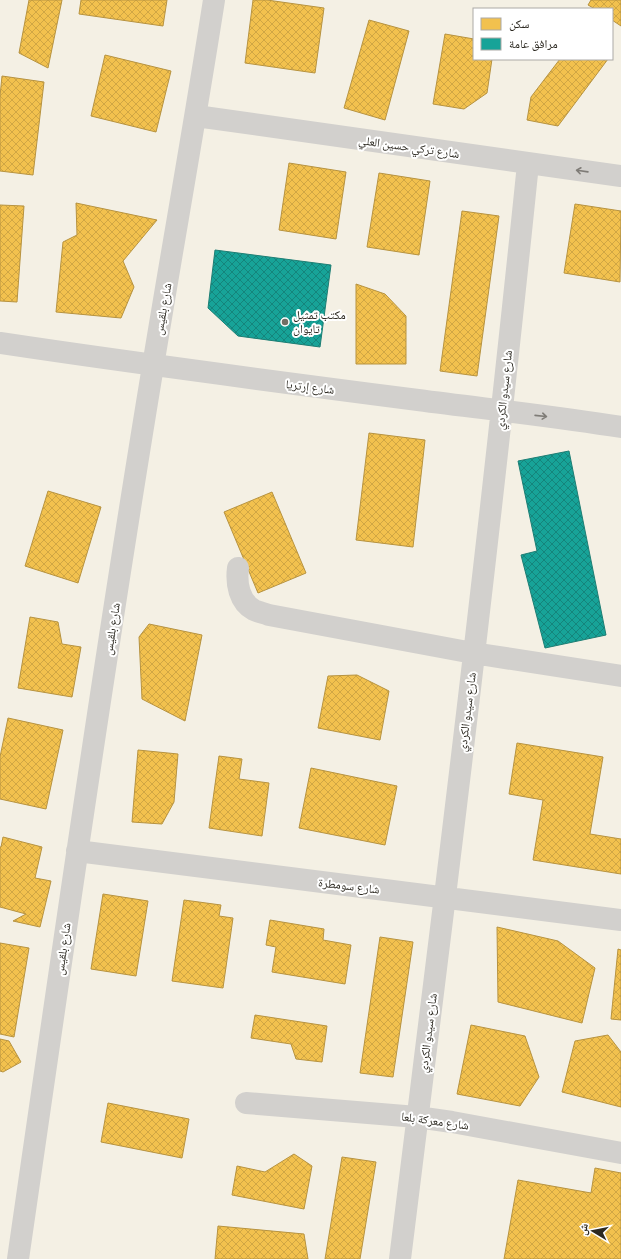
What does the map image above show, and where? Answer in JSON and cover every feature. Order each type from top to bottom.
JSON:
[{"type":"street","name":"شارع بلقيس","points":[[18,1259],[77,851],[153,366],[196,116],[214,0]]},
{"type":"street","name":"شارع تركي حسين العلي","points":[[196,116],[621,176]]},
{"type":"street","name":"شارع سيدو الكردي","points":[[400,1259],[445,898],[502,411],[528,164]]},
{"type":"street","name":"شارع إرتريا","points":[[0,343],[153,366],[621,426]]},
{"type":"street","points":[[238,568],[236,580],[240,595],[246,604],[254,610],[269,615],[473,653],[621,676]]},
{"type":"street","name":"شارع سومطرة","points":[[77,851],[621,920]]},
{"type":"street","name":"شارع معركة بلعا","points":[[246,1103],[417,1117],[621,1153]]},
{"type":"building: سكن","points":[[29,0],[62,0],[48,68],[19,53]]},
{"type":"building: سكن","points":[[81,0],[167,0],[163,26],[79,14]]},
{"type":"building: سكن","points":[[253,0],[267,0],[324,8],[315,73],[245,63]]},
{"type":"building: سكن","points":[[591,0],[621,0],[621,26],[613,21],[613,8],[593,8],[588,5]]},
{"type":"building: سكن","points":[[369,20],[409,31],[385,120],[344,108]]},
{"type":"building: سكن","points":[[445,34],[473,39],[473,60],[492,60],[487,93],[464,109],[433,104]]},
{"type":"building: سكن","points":[[105,55],[171,71],[156,132],[91,116]]},
{"type":"building: سكن","points":[[559,60],[607,60],[558,126],[527,120],[531,97]]},
{"type":"building: سكن","points":[[2,76],[44,82],[33,175],[0,171],[0,96]]},
{"type":"building: سكن","points":[[289,163],[346,172],[336,239],[279,230]]},
{"type":"building: سكن","points":[[379,173],[430,181],[419,255],[367,247]]},
{"type":"building: سكن","points":[[76,203],[157,220],[123,261],[134,287],[121,318],[56,312],[63,242],[77,235]]},
{"type":"building: سكن","points":[[575,204],[621,211],[620,282],[564,273]]},
{"type":"building: سكن","points":[[0,205],[24,206],[17,302],[0,301]]},
{"type":"building: سكن","points":[[462,211],[499,216],[477,376],[440,371]]},
{"type":"building: سكن","points":[[356,284],[385,294],[406,316],[406,364],[356,364]]},
{"type":"building: سكن","points":[[369,433],[425,440],[413,547],[356,540]]},
{"type":"building: سكن","points":[[48,491],[101,507],[78,583],[25,566]]},
{"type":"building: سكن","points":[[272,492],[306,573],[258,593],[224,512]]},
{"type":"building: سكن","points":[[30,617],[58,622],[62,644],[81,647],[72,697],[18,688]]},
{"type":"building: سكن","points":[[149,624],[202,635],[185,721],[142,699],[139,637]]},
{"type":"building: سكن","points":[[357,675],[389,691],[380,740],[318,728],[328,676]]},
{"type":"building: سكن","points":[[8,718],[63,730],[46,809],[0,799],[0,757]]},
{"type":"building: سكن","points":[[517,743],[603,757],[590,834],[621,839],[621,874],[533,860],[543,800],[509,794]]},
{"type":"building: سكن","points":[[138,750],[178,754],[174,802],[162,824],[132,822]]},
{"type":"building: سكن","points":[[219,756],[242,759],[239,779],[269,783],[262,836],[209,828]]},
{"type":"building: سكن","points":[[311,768],[397,786],[385,845],[299,828]]},
{"type":"building: سكن","points":[[3,837],[42,847],[35,878],[51,881],[40,927],[13,921],[26,914],[0,907],[0,847]]},
{"type":"building: سكن","points":[[103,894],[148,901],[136,976],[91,969]]},
{"type":"building: سكن","points":[[184,900],[221,905],[219,916],[233,918],[223,988],[172,981]]},
{"type":"building: سكن","points":[[270,920],[324,929],[323,940],[351,945],[345,984],[272,972],[276,947],[266,945]]},
{"type":"building: سكن","points":[[497,927],[558,941],[595,968],[582,1023],[498,1002]]},
{"type":"building: سكن","points":[[380,937],[413,942],[393,1077],[360,1073]]},
{"type":"building: سكن","points":[[0,943],[29,948],[14,1037],[0,1034]]},
{"type":"building: سكن","points":[[618,949],[621,950],[621,1020],[611,1019]]},
{"type":"building: سكن","points":[[255,1015],[327,1026],[322,1062],[296,1059],[291,1044],[251,1038]]},
{"type":"building: سكن","points":[[471,1025],[525,1036],[539,1077],[520,1106],[457,1094]]},
{"type":"building: سكن","points":[[608,1035],[621,1052],[621,1107],[562,1092],[575,1041]]},
{"type":"building: سكن","points":[[0,1039],[9,1041],[21,1062],[3,1072],[0,1071]]},
{"type":"building: سكن","points":[[108,1103],[189,1119],[182,1158],[101,1142]]},
{"type":"building: سكن","points":[[294,1154],[312,1166],[304,1209],[232,1195],[237,1166],[265,1172]]},
{"type":"building: سكن","points":[[342,1157],[376,1162],[360,1259],[325,1259]]},
{"type":"building: سكن","points":[[595,1168],[621,1173],[621,1259],[504,1259],[518,1180],[591,1193]]},
{"type":"building: سكن","points":[[218,1226],[304,1234],[308,1259],[215,1259]]},
{"type":"building: مرافق عامة","points":[[215,250],[331,265],[320,347],[238,336],[208,308]]},
{"type":"building: مرافق عامة","points":[[569,451],[606,635],[545,648],[521,555],[537,551],[518,461]]},
{"type":"place","name":"مكتب تمثيل تايوان","points":[[285,322]]}]
